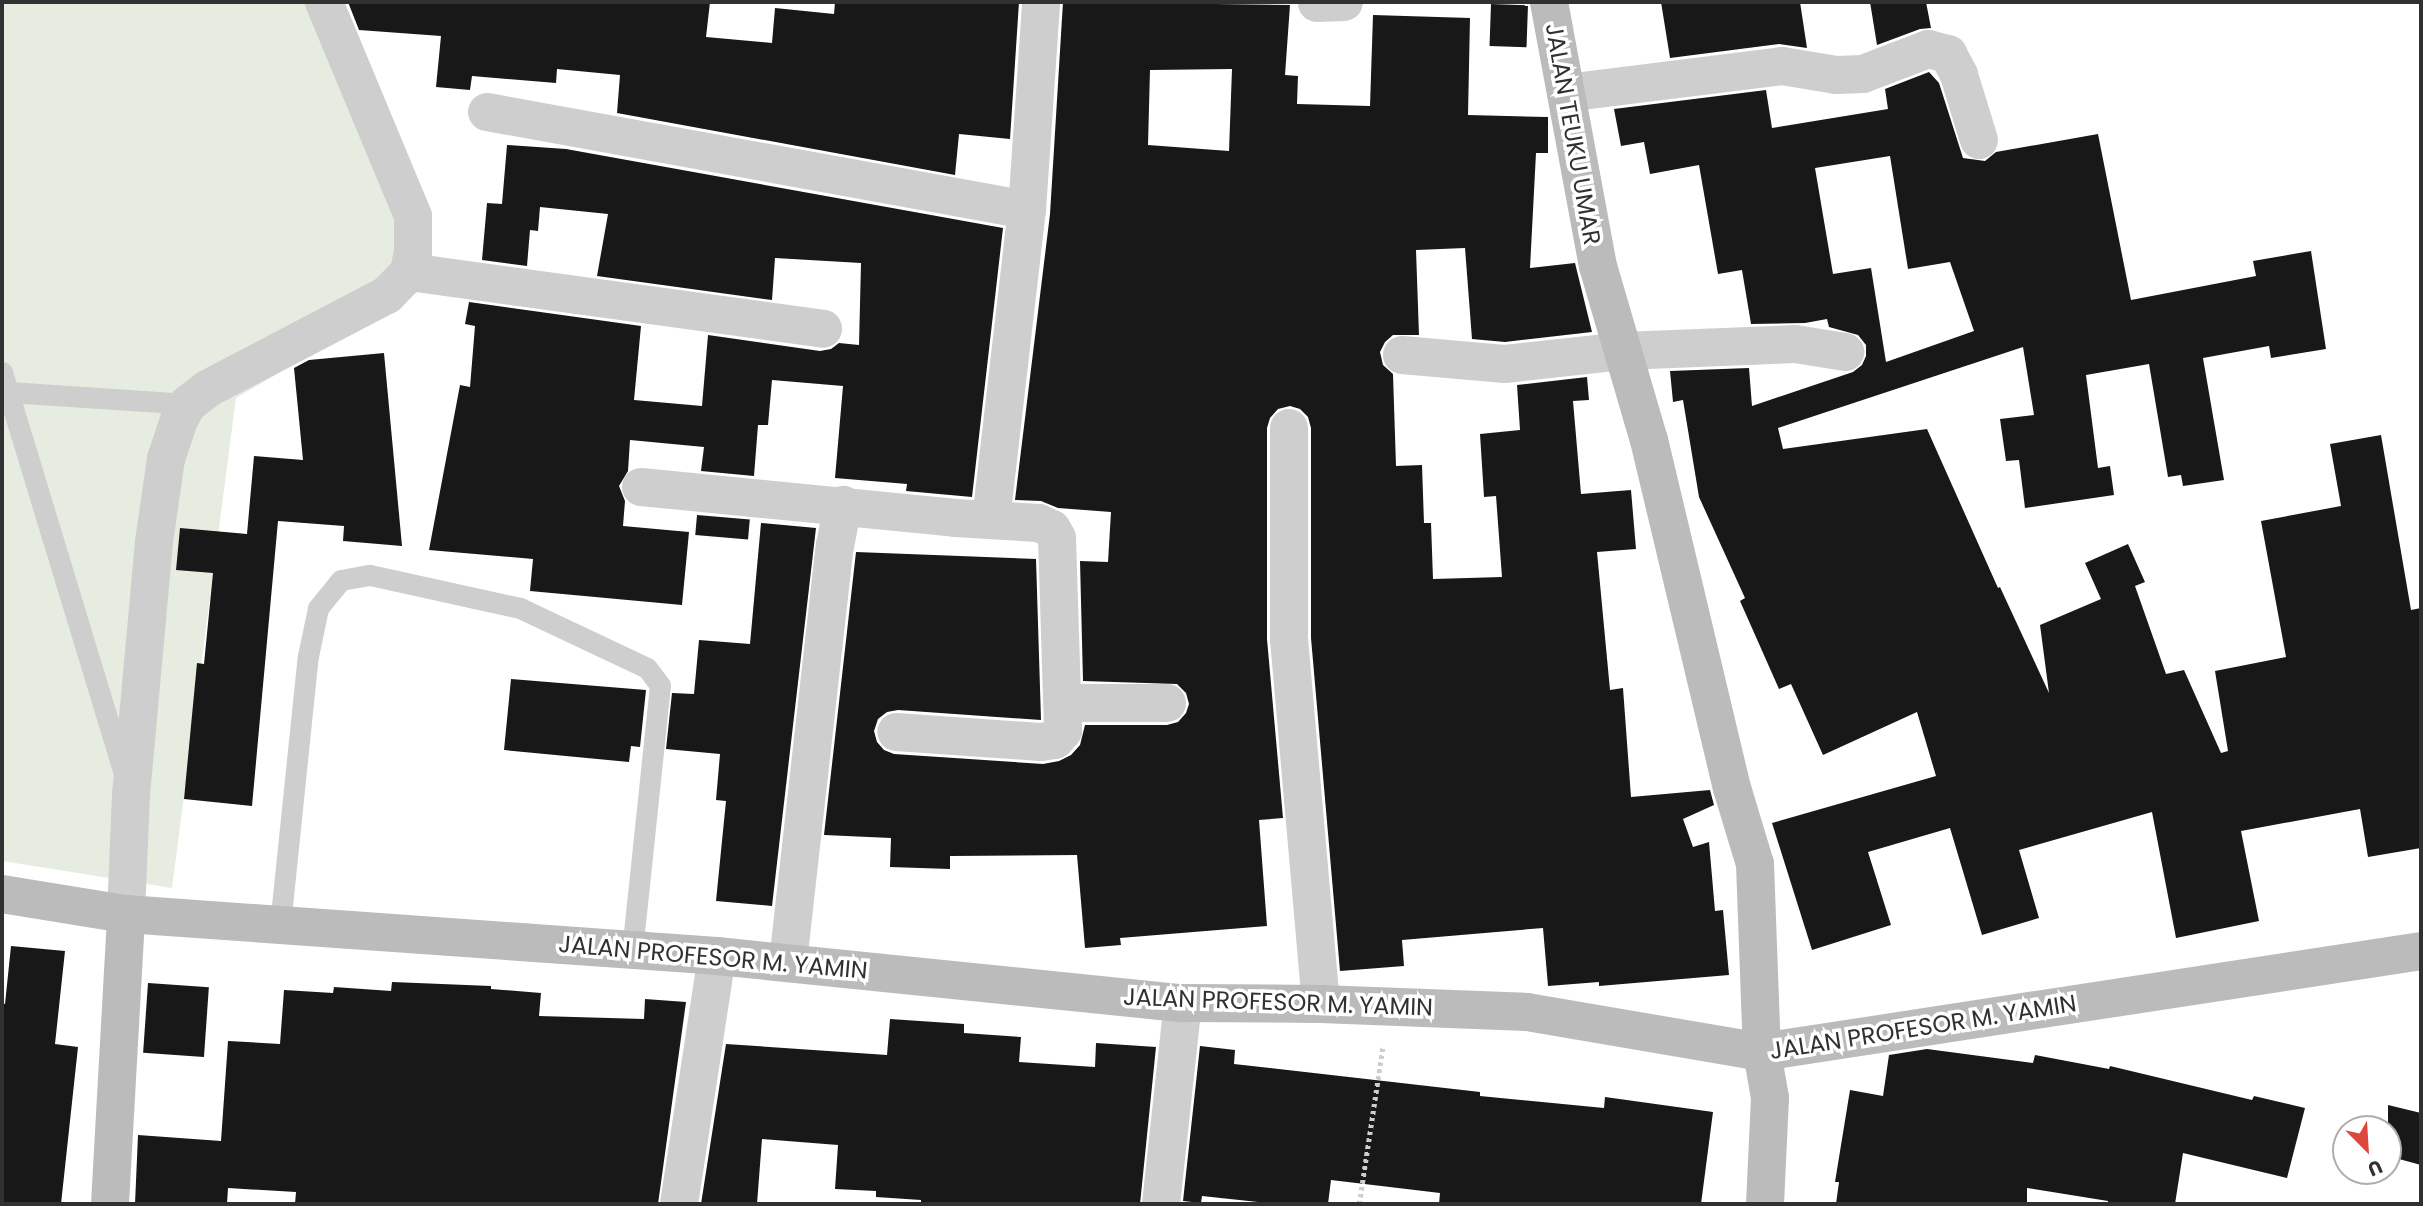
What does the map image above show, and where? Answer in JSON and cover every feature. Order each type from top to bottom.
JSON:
[{"type":"main road","name":"JALAN TEUKU UMAR","points":[[1549,2],[1598,266],[1648,440],[1732,788],[1755,864],[1762,1052],[1770,1098],[1765,1204]]},
{"type":"main road","name":"JALAN PROFESOR M. YAMIN","points":[[2,894],[126,914],[717,956],[1183,1003],[1321,1004],[1527,1012],[1762,1052],[2421,951]]},
{"type":"main road","points":[[110,1204],[126,914]]},
{"type":"street","points":[[126,914],[131,795],[154,542],[172,436],[188,404],[207,389],[387,295],[409,272],[413,252],[413,216],[403,199],[324,2]]},
{"type":"street","points":[[991,520],[1027,210],[1041,2]]},
{"type":"street","points":[[1566,93],[1782,66],[1836,75],[1863,74],[1928,49],[1948,54],[1959,75],[1979,140]]},
{"type":"street","points":[[487,112],[1027,210]]},
{"type":"street","points":[[409,272],[823,329]]},
{"type":"street","points":[[1402,355],[1505,364],[1622,351],[1795,344],[1845,352]]},
{"type":"street","points":[[1289,428],[1289,639],[1321,1004]]},
{"type":"street","points":[[641,487],[1039,523],[1052,528],[1057,538],[1065,703],[1063,732],[1055,740],[1040,742],[896,732]]},
{"type":"street","points":[[788,962],[835,546],[843,505]]},
{"type":"street","points":[[1065,703],[1167,703]]},
{"type":"street","points":[[680,1204],[717,956]]},
{"type":"street","points":[[1161,1204],[1183,1003]]},
{"type":"lane","points":[[131,795],[5,382],[188,404]]},
{"type":"lane","points":[[280,925],[308,656],[318,608],[341,580],[370,575],[520,608],[647,668],[660,685],[632,950]]},
{"type":"path","points":[[1359,1204],[1389,1007]]},
{"type":"shaded area","points":[[2,2],[324,2],[430,285],[236,398],[172,888],[2,861]]},
{"type":"building","points":[[348,2],[710,2],[706,37],[772,43],[775,8],[834,14],[835,2],[1019,2],[1010,139],[959,134],[955,175],[617,113],[620,75],[557,69],[556,83],[472,76],[470,90],[436,87],[441,36],[359,30]]},
{"type":"building","points":[[1063,2],[1290,5],[1285,75],[1298,76],[1297,104],[1370,106],[1373,15],[1470,18],[1468,115],[1548,117],[1548,153],[1536,153],[1530,268],[1575,263],[1592,332],[1505,342],[1472,339],[1465,248],[1416,250],[1419,335],[1393,335],[1385,342],[1380,352],[1383,365],[1393,374],[1396,466],[1422,465],[1424,523],[1431,523],[1433,579],[1502,577],[1496,496],[1484,497],[1480,434],[1520,430],[1517,385],[1587,377],[1589,400],[1573,401],[1581,494],[1631,490],[1636,549],[1597,552],[1610,690],[1623,688],[1631,797],[1710,790],[1714,805],[1683,819],[1693,847],[1709,842],[1715,911],[1723,910],[1729,975],[1599,986],[1599,982],[1548,986],[1543,928],[1402,940],[1404,966],[1340,971],[1311,638],[1311,428],[1308,417],[1300,409],[1290,406],[1278,409],[1270,418],[1267,428],[1267,639],[1283,818],[1259,820],[1267,926],[1120,938],[1121,945],[1085,948],[1077,855],[950,856],[950,869],[890,867],[891,838],[824,835],[856,552],[1036,559],[1041,720],[898,710],[887,712],[878,719],[874,731],[877,742],[884,750],[894,754],[1043,764],[1071,755],[1080,745],[1085,725],[1167,725],[1178,722],[1186,713],[1189,704],[1186,693],[1177,684],[1083,681],[1080,561],[1108,562],[1111,512],[1058,508],[1041,501],[1015,500],[1050,214]],"holes":[[[1232,69],[1229,151],[1148,145],[1150,70]]]},
{"type":"building","points":[[1661,2],[1800,2],[1807,48],[1779,44],[1670,58]]},
{"type":"building","points":[[1870,2],[1926,2],[1931,28],[1920,29],[1877,45]]},
{"type":"building","points":[[1491,4],[1528,5],[1527,47],[1490,46]]},
{"type":"building","points":[[1929,72],[1939,83],[1963,158],[1985,161],[1996,152],[2098,134],[2131,300],[2256,276],[2253,261],[2311,251],[2326,349],[2271,358],[2269,346],[2203,358],[2224,480],[2183,486],[2181,475],[2168,477],[2149,364],[2086,375],[2098,468],[2110,466],[2114,495],[2025,508],[2019,460],[2006,461],[2000,419],[2034,415],[2023,347],[1778,428],[1783,449],[1927,429],[1998,588],[2000,587],[2049,693],[2040,625],[2101,599],[2085,563],[2128,544],[2145,582],[2135,586],[2166,674],[2184,670],[2221,753],[2228,751],[2215,671],[2286,657],[2261,521],[2341,506],[2330,444],[2381,435],[2411,610],[2421,608],[2421,848],[2368,857],[2360,809],[2241,831],[2259,921],[2176,938],[2152,812],[2019,850],[2039,918],[1982,935],[1950,828],[1868,852],[1891,925],[1812,950],[1772,823],[1936,776],[1917,712],[1823,755],[1791,684],[1779,689],[1740,601],[1745,598],[1699,497],[1683,400],[1673,402],[1670,371],[1749,368],[1752,406],[1853,372],[1862,365],[1866,356],[1866,345],[1858,335],[1829,327],[1827,319],[1805,323],[1751,324],[1742,270],[1718,274],[1699,165],[1650,174],[1644,142],[1621,146],[1614,109],[1766,90],[1772,128],[1888,109],[1885,89]],"holes":[[[1890,156],[1908,269],[1950,262],[1974,331],[1886,362],[1871,268],[1833,274],[1815,168]]]},
{"type":"building","points":[[507,145],[566,149],[1003,228],[972,497],[906,491],[907,484],[835,478],[843,386],[772,380],[768,425],[758,425],[754,476],[701,471],[704,447],[630,440],[628,471],[619,486],[625,501],[623,526],[689,532],[682,605],[530,591],[533,559],[429,550],[460,385],[470,387],[475,326],[465,324],[469,302],[641,326],[634,400],[702,406],[708,335],[820,351],[831,349],[839,343],[859,345],[861,263],[775,258],[772,300],[597,276],[608,214],[540,207],[538,231],[530,230],[527,266],[482,260],[487,203],[502,204]]},
{"type":"building","points":[[384,353],[402,546],[343,541],[344,526],[278,521],[252,806],[184,799],[197,663],[204,664],[213,573],[176,570],[180,528],[247,534],[254,456],[303,460],[294,368],[309,360]]},
{"type":"building","points":[[697,515],[750,520],[748,540],[695,535]]},
{"type":"building","points":[[761,523],[816,528],[772,906],[716,901],[726,801],[716,800],[720,754],[666,749],[672,693],[694,694],[699,640],[750,644]]},
{"type":"building","points":[[511,679],[646,690],[640,747],[631,746],[629,762],[504,750]]},
{"type":"building","points":[[11,946],[65,951],[55,1044],[78,1047],[61,1204],[2,1204],[2,1003],[5,1004]]},
{"type":"building","points":[[392,982],[491,986],[491,989],[541,993],[539,1016],[644,1019],[645,999],[686,1002],[658,1204],[295,1204],[296,1192],[228,1188],[227,1204],[135,1204],[138,1135],[221,1141],[228,1041],[280,1044],[284,990],[333,993],[334,987],[391,991]]},
{"type":"building","points":[[148,983],[209,987],[204,1057],[143,1053]]},
{"type":"building","points":[[890,1019],[964,1024],[964,1033],[1021,1037],[1019,1062],[1095,1067],[1096,1043],[1156,1047],[1140,1204],[921,1204],[921,1200],[876,1197],[876,1191],[835,1189],[838,1145],[762,1139],[757,1204],[701,1204],[726,1044],[887,1055]]},
{"type":"building","points":[[1200,1046],[1235,1050],[1234,1064],[1480,1092],[1480,1096],[1604,1108],[1605,1097],[1713,1112],[1701,1204],[1439,1204],[1440,1193],[1331,1180],[1328,1204],[1277,1204],[1202,1196],[1201,1203],[1183,1201]]},
{"type":"building","points":[[1927,1049],[2033,1063],[2035,1055],[2109,1069],[2110,1066],[2252,1100],[2254,1096],[2305,1108],[2287,1178],[2183,1153],[2175,1204],[2108,1204],[2108,1201],[2027,1188],[2027,1204],[1836,1204],[1839,1182],[1835,1182],[1850,1090],[1883,1096],[1889,1055]]},
{"type":"building","points":[[2388,1105],[2421,1113],[2421,1165],[2402,1160],[2402,1115],[2388,1115]]}]
